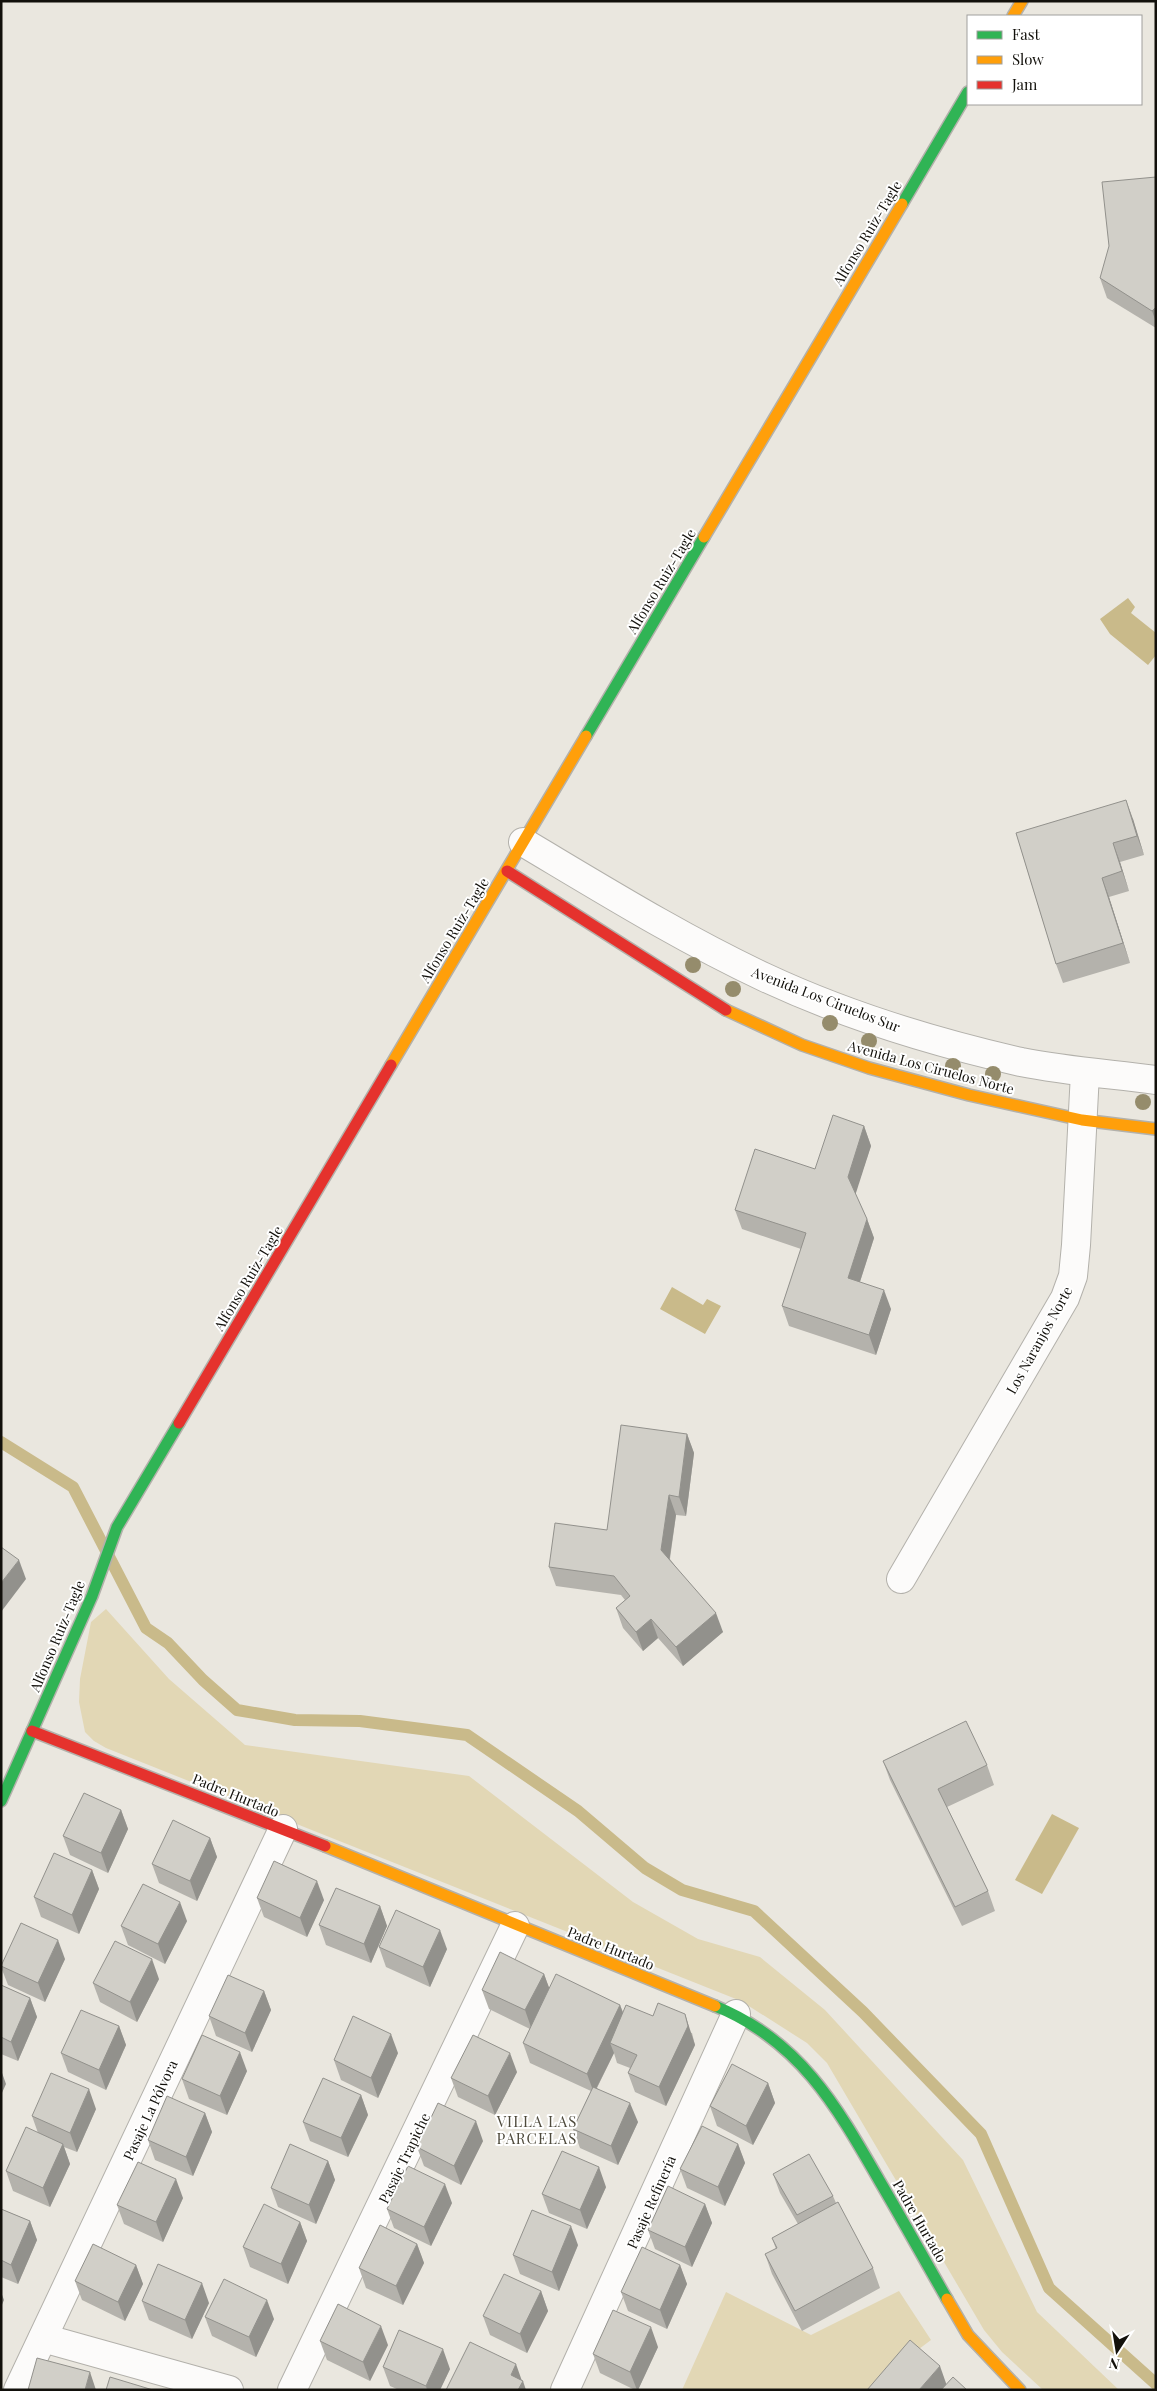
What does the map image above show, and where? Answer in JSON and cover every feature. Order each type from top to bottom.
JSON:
[{"type":"main road","points":[[1014,15],[1022,1]]},
{"type":"main road","name":"Alfonso Ruiz-Tagle","points":[[1,1801],[92,1596],[118,1527],[967,94]]},
{"type":"main road","name":"Avenida Los Ciruelos Norte","points":[[506,871],[724,1009],[762,1028],[869,1068],[969,1094],[1082,1120],[1156,1129]]},
{"type":"main road","name":"Padre Hurtado","points":[[32,1731],[283,1830],[515,1926],[736,2014],[780,2044],[814,2078],[841,2114],[968,2335],[1020,2390]]},
{"type":"street","name":"Avenida Los Ciruelos Sur","points":[[523,842],[700,945],[774,981],[877,1022],[1022,1062],[1085,1073],[1156,1080]]},
{"type":"street","name":"Los Naranjos Norte","points":[[901,1579],[1065,1298],[1073,1276],[1085,1073]]},
{"type":"street","name":"Pasaje La Pólvora","points":[[18,2390],[283,1830]]},
{"type":"street","name":"Pasaje Trapiche","points":[[292,2390],[515,1926]]},
{"type":"street","name":"Pasaje Refinería","points":[[565,2390],[736,2014]]},
{"type":"street","points":[[43,2338],[229,2390]]},
{"type":"shaded area","points":[[1128,598],[1135,607],[1131,613],[1156,633],[1156,655],[1148,665],[1110,634],[1100,619]]},
{"type":"shaded area","points":[[672,1287],[703,1305],[707,1299],[721,1306],[705,1334],[660,1309]]},
{"type":"shaded area","points":[[106,1609],[169,1679],[245,1745],[469,1776],[633,1902],[698,1939],[760,1957],[825,2010],[963,2160],[1037,2312],[1119,2390],[1043,2390],[1002,2352],[984,2330],[827,2063],[807,2043],[741,2001],[106,1748],[94,1741],[85,1732],[79,1702],[80,1679],[91,1622]]},
{"type":"shaded area","points":[[1052,1814],[1079,1828],[1042,1894],[1015,1880]]},
{"type":"shaded area","points":[[899,2291],[931,2340],[883,2376],[875,2390],[682,2390],[726,2292],[811,2335]]},
{"type":"building","points":[[1156,177],[1156,307],[1152,311],[1100,278],[1109,246],[1102,182]]},
{"type":"building","points":[[1126,800],[1137,836],[1113,843],[1122,871],[1102,878],[1123,943],[1056,964],[1016,833]]},
{"type":"building","points":[[833,1115],[864,1126],[848,1177],[867,1219],[848,1278],[884,1290],[869,1335],[782,1306],[806,1233],[735,1210],[755,1149],[815,1169]]},
{"type":"building","points":[[621,1425],[687,1434],[679,1497],[669,1495],[661,1550],[716,1613],[676,1647],[651,1619],[636,1632],[616,1608],[630,1596],[614,1576],[549,1567],[555,1523],[607,1530]]},
{"type":"building","points":[[1,1547],[19,1560],[1,1583]]},
{"type":"building","points":[[966,1721],[987,1765],[938,1789],[988,1891],[955,1907],[883,1761]]},
{"type":"building","points":[[84,1793],[121,1810],[101,1853],[63,1836]]},
{"type":"building","points":[[173,1820],[210,1838],[190,1881],[152,1864]]},
{"type":"building","points":[[54,1853],[92,1870],[72,1915],[34,1897]]},
{"type":"building","points":[[274,1861],[317,1881],[300,1918],[257,1898]]},
{"type":"building","points":[[143,1884],[180,1902],[158,1944],[121,1926]]},
{"type":"building","points":[[336,1888],[380,1906],[364,1944],[319,1925]]},
{"type":"building","points":[[396,1910],[440,1930],[423,1967],[379,1947]]},
{"type":"building","points":[[21,1923],[58,1940],[38,1983],[1,1966]]},
{"type":"building","points":[[115,1941],[152,1959],[130,2002],[93,1983]]},
{"type":"building","points":[[500,1952],[544,1974],[525,2010],[482,1990]]},
{"type":"building","points":[[556,1974],[620,2005],[587,2074],[523,2043]]},
{"type":"building","points":[[228,1975],[264,1991],[245,2033],[209,2016]]},
{"type":"building","points":[[1,1985],[30,1998],[11,2042],[1,2037]]},
{"type":"building","points":[[658,2003],[685,2014],[688,2026],[659,2087],[628,2073],[637,2055],[610,2043],[626,2005],[653,2016]]},
{"type":"building","points":[[81,2010],[119,2026],[99,2070],[61,2053]]},
{"type":"building","points":[[353,2016],[391,2034],[371,2078],[334,2060]]},
{"type":"building","points":[[202,2035],[240,2052],[220,2096],[182,2079]]},
{"type":"building","points":[[473,2035],[510,2053],[488,2096],[451,2078]]},
{"type":"building","points":[[732,2064],[768,2083],[746,2126],[710,2106]]},
{"type":"building","points":[[51,2073],[89,2089],[70,2133],[32,2116]]},
{"type":"building","points":[[323,2078],[361,2095],[341,2138],[303,2122]]},
{"type":"building","points":[[593,2087],[630,2103],[611,2146],[573,2129]]},
{"type":"building","points":[[167,2096],[205,2113],[186,2157],[148,2140]]},
{"type":"building","points":[[438,2103],[476,2121],[454,2166],[417,2147]]},
{"type":"building","points":[[702,2126],[738,2144],[718,2187],[680,2169]]},
{"type":"building","points":[[26,2127],[63,2144],[43,2188],[6,2171]]},
{"type":"building","points":[[290,2144],[328,2161],[309,2205],[271,2188]]},
{"type":"building","points":[[562,2151],[599,2167],[580,2210],[542,2194]]},
{"type":"building","points":[[809,2154],[833,2196],[797,2215],[773,2174]]},
{"type":"building","points":[[138,2162],[176,2179],[156,2222],[117,2205]]},
{"type":"building","points":[[408,2166],[445,2184],[424,2227],[387,2209]]},
{"type":"building","points":[[668,2186],[705,2204],[685,2247],[648,2230]]},
{"type":"building","points":[[838,2202],[873,2268],[795,2311],[765,2254],[777,2248],[772,2238]]},
{"type":"building","points":[[264,2204],[300,2222],[281,2264],[243,2247]]},
{"type":"building","points":[[1,2209],[30,2221],[11,2265],[1,2260]]},
{"type":"building","points":[[532,2210],[571,2226],[552,2272],[513,2255]]},
{"type":"building","points":[[380,2225],[417,2244],[396,2286],[359,2268]]},
{"type":"building","points":[[93,2244],[136,2265],[118,2302],[75,2281]]},
{"type":"building","points":[[642,2247],[680,2265],[660,2310],[621,2292]]},
{"type":"building","points":[[158,2264],[202,2283],[185,2320],[142,2301]]},
{"type":"building","points":[[504,2274],[541,2291],[520,2334],[483,2316]]},
{"type":"building","points":[[224,2279],[267,2300],[249,2337],[205,2317]]},
{"type":"building","points":[[338,2304],[381,2326],[363,2362],[320,2341]]},
{"type":"building","points":[[613,2310],[651,2327],[630,2372],[593,2354]]},
{"type":"building","points":[[399,2330],[443,2349],[426,2386],[383,2367]]},
{"type":"building","points":[[910,2340],[940,2366],[919,2390],[867,2390]]},
{"type":"building","points":[[470,2342],[516,2364],[511,2375],[523,2381],[518,2390],[446,2390]]},
{"type":"building","points":[[37,2358],[90,2372],[85,2390],[28,2390]]},
{"type":"building","points":[[110,2377],[153,2390],[106,2390]]},
{"type":"building","points":[[953,2377],[967,2390],[941,2390]]},
{"type":"waterway","points":[[1,1442],[73,1487],[146,1628],[168,1643],[203,1680],[237,1710],[295,1720],[360,1721],[467,1735],[578,1811],[645,1868],[682,1890],[754,1911],[863,2012],[981,2134],[1049,2288],[1156,2384]]},
{"type":"traffic: fast","points":[[902,204],[967,94]]},
{"type":"traffic: fast","points":[[586,736],[704,537]]},
{"type":"traffic: fast","points":[[1,1801],[92,1596],[117,1527],[179,1423]]},
{"type":"traffic: fast","points":[[715,2006],[744,2020],[770,2037],[792,2056],[812,2078],[847,2126],[947,2299]]},
{"type":"traffic: slow","points":[[1014,15],[1022,1]]},
{"type":"traffic: slow","points":[[704,537],[902,204]]},
{"type":"traffic: slow","points":[[391,1065],[586,736]]},
{"type":"traffic: slow","points":[[726,1010],[802,1045],[869,1068],[969,1095],[1082,1120],[1156,1129]]},
{"type":"traffic: slow","points":[[325,1846],[715,2006]]},
{"type":"traffic: slow","points":[[947,2299],[968,2335],[1020,2390]]},
{"type":"traffic: jam","points":[[507,871],[726,1010]]},
{"type":"traffic: jam","points":[[179,1423],[391,1065]]},
{"type":"traffic: jam","points":[[32,1731],[325,1846]]},
{"type":"district","name":"VILLA LAS PARCELAS","points":[[537,2130]]}]
